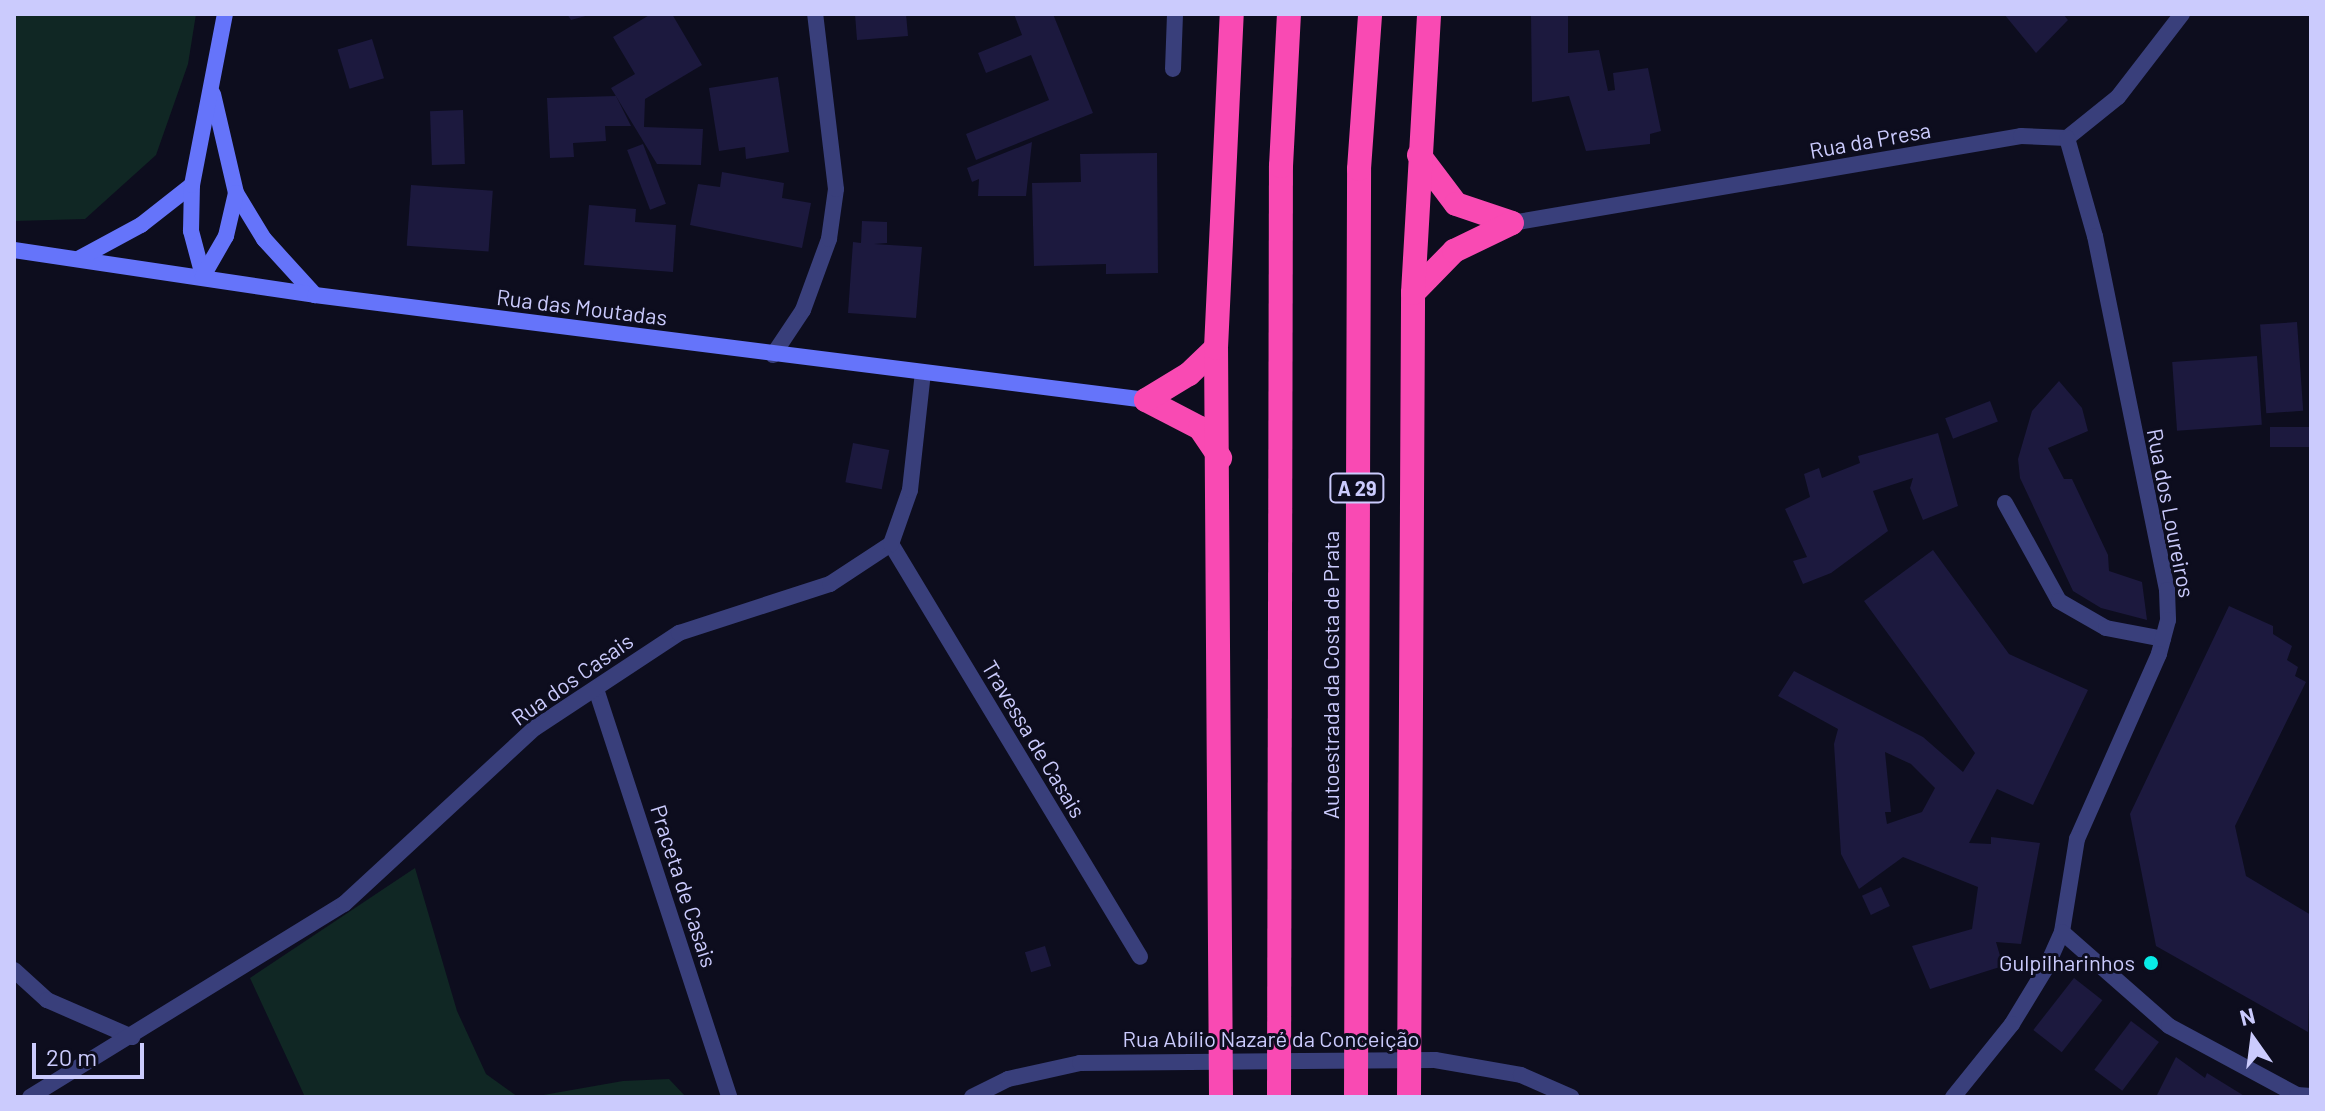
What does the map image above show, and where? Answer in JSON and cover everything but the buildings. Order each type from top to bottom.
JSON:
[{"type":"highway","points":[[1221,1097],[1220,458],[1216,348],[1232,14]]},
{"type":"highway","points":[[1279,1097],[1281,182],[1289,14]]},
{"type":"highway","name":"Autoestrada da Costa de Prata","points":[[1356,1097],[1359,169],[1370,14]]},
{"type":"highway","name":"A 29","points":[[1409,1097],[1413,293],[1429,14]]},
{"type":"highway","points":[[1419,155],[1456,204],[1512,223]]},
{"type":"highway","points":[[1413,293],[1454,251],[1512,223]]},
{"type":"highway","points":[[1146,400],[1189,374],[1216,348]]},
{"type":"highway","points":[[1146,400],[1200,428],[1220,458]]},
{"type":"main road","points":[[203,276],[191,231],[192,185],[225,14]]},
{"type":"main road","points":[[212,88],[236,193],[264,239],[315,295]]},
{"type":"main road","points":[[78,259],[141,225],[192,185]]},
{"type":"main road","points":[[203,276],[226,236],[236,193]]},
{"type":"main road","name":"Rua das Moutadas","points":[[14,250],[315,295],[1146,400]]},
{"type":"street","points":[[773,355],[803,310],[829,239],[836,189],[815,14]]},
{"type":"street","points":[[1173,69],[1175,14]]},
{"type":"street","points":[[2067,138],[2118,97],[2182,14]]},
{"type":"street","name":"Rua da Presa","points":[[1512,223],[2021,136],[2067,138]]},
{"type":"street","name":"Rua dos Loureiros","points":[[1951,1096],[2012,1024],[2062,932],[2077,839],[2163,639],[2167,590],[2095,236],[2067,138]]},
{"type":"street","points":[[891,544],[910,490],[923,373]]},
{"type":"street","points":[[2005,503],[2059,601],[2106,628],[2163,639]]},
{"type":"street","name":"Rua dos Casais","points":[[30,1097],[344,904],[535,728],[679,633],[830,584],[891,544]]},
{"type":"street","name":"Travessa de Casais","points":[[891,544],[1140,957]]},
{"type":"street","name":"Praceta de Casais","points":[[596,689],[729,1097]]},
{"type":"street","points":[[2062,932],[2169,1026],[2297,1095],[2311,1096]]},
{"type":"street","points":[[14,970],[47,1000],[132,1037]]},
{"type":"street","name":"Rua Abílio Nazaré da Conceição","points":[[972,1097],[1008,1079],[1080,1063],[1326,1060],[1435,1060],[1521,1075],[1571,1097]]},
{"type":"green space","points":[[14,14],[196,14],[188,64],[156,155],[85,219],[14,221]]},
{"type":"green space","points":[[415,868],[457,1011],[486,1074],[518,1097],[305,1097],[250,978]]},
{"type":"green space","points":[[669,1079],[686,1097],[532,1097],[623,1081]]},
{"type":"place","name":"Gulpilharinhos","points":[[2151,963]]}]
